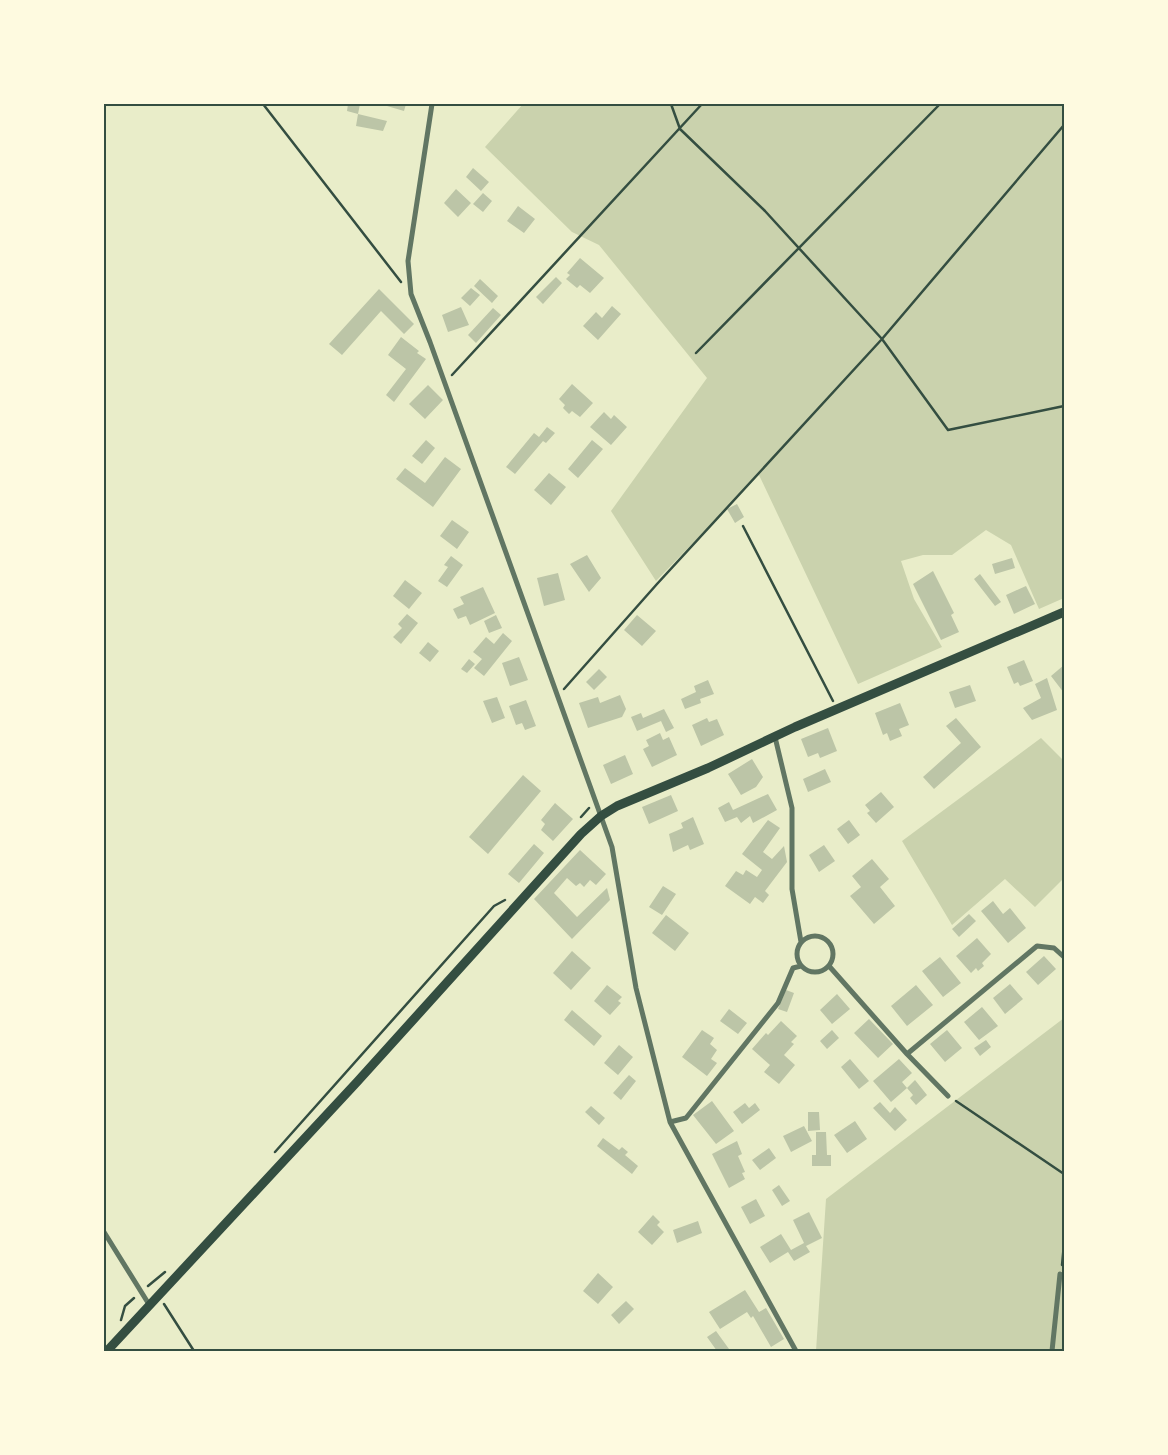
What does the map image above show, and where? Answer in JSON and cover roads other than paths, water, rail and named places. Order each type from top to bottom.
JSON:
[{"type":"main road","points":[[107,1351],[160,1296],[581,834],[601,816],[623,803],[1064,612]]},
{"type":"street","points":[[432,104],[408,261],[410,294],[612,847],[636,988],[670,1122],[796,1351]]},
{"type":"street","points":[[775,737],[792,808],[792,889],[801,942],[797,952],[801,966],[806,970],[818,972],[829,966],[834,954],[825,938],[812,936],[801,942]]},
{"type":"street","points":[[907,1054],[1037,946],[1054,948],[1064,957]]},
{"type":"street","points":[[670,1122],[686,1118],[778,1003],[793,968],[801,966]]},
{"type":"street","points":[[829,966],[907,1054],[948,1096]]},
{"type":"street","points":[[104,1232],[150,1306]]},
{"type":"street","points":[[1052,1351],[1060,1274]]}]
